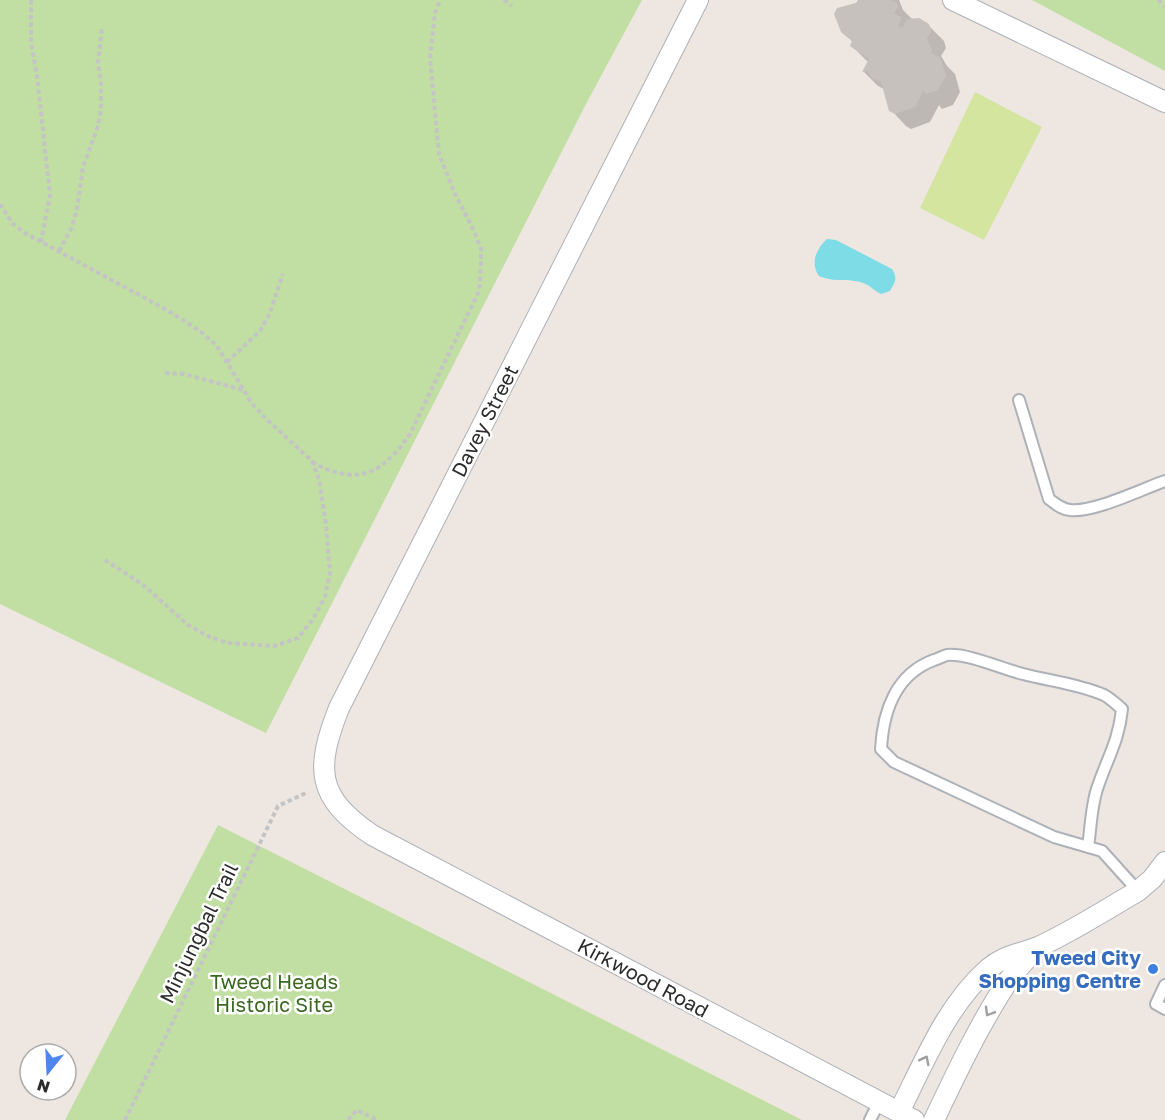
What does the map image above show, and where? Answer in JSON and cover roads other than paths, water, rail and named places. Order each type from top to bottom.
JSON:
[{"type":"street","name":"Davey Street","points":[[372,836],[338,807],[326,785],[323,760],[329,734],[339,708],[698,0]]},
{"type":"street","points":[[953,0],[1165,102]]},
{"type":"street","name":"Kirkwood Road","points":[[372,836],[906,1116]]},
{"type":"street","points":[[906,1116],[945,1023],[969,989],[990,968],[1015,953],[1036,948],[1138,891],[1152,879],[1165,862]]},
{"type":"street","points":[[934,1120],[971,1043],[993,1005],[1008,982],[1036,948]]},
{"type":"lane","points":[[1018,400],[1049,499],[1059,507],[1084,510],[1165,481]]},
{"type":"lane","points":[[1088,847],[1095,797],[1120,729],[1122,709],[1105,696],[1074,686],[947,655],[920,665],[903,681],[890,702],[882,732],[881,749],[894,762],[1054,837],[1088,847],[1102,851],[1138,891]]},
{"type":"lane","points":[[1165,985],[1156,1004],[1165,1009]]},
{"type":"lane","points":[[870,1120],[879,1102]]},
{"type":"water","points":[[827,239],[836,240],[892,269],[895,280],[890,291],[881,294],[860,282],[819,276],[815,266],[816,256]]},
{"type":"place","name":"Tweed City Shopping Centre","points":[[1153,969]]},
{"type":"park label","name":"Tweed Heads Historic Site","points":[[274,994]]}]
